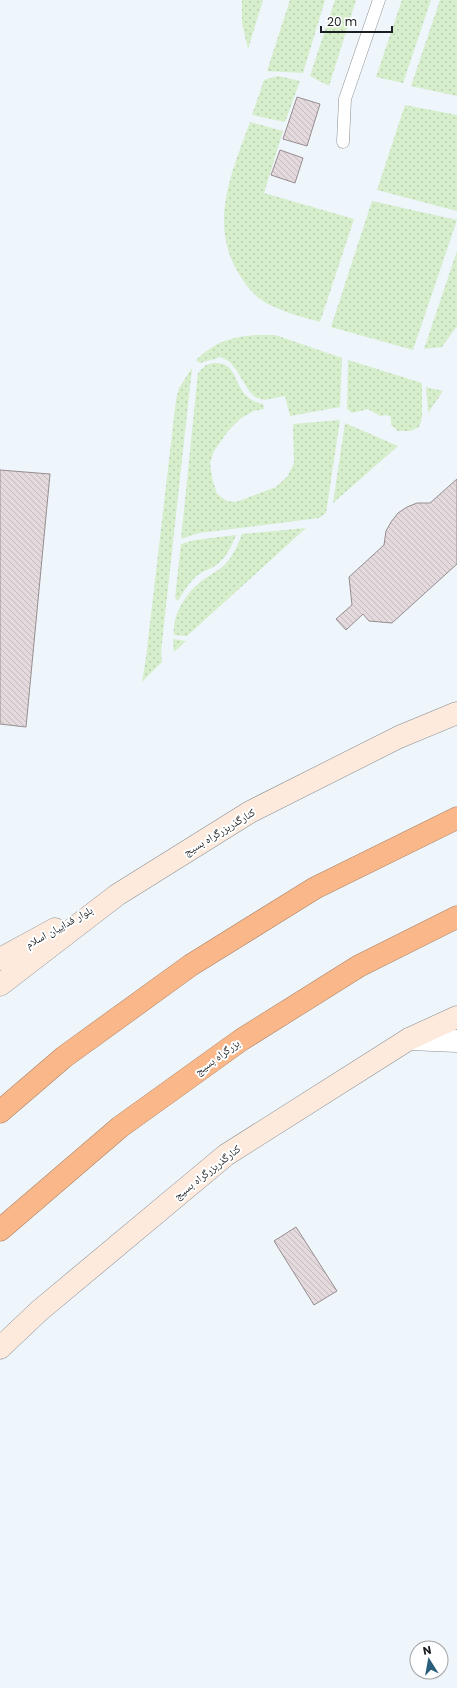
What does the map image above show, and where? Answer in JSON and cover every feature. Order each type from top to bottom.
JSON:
[{"type":"highway","points":[[0,1112],[64,1057],[191,965],[315,888],[457,818]]},
{"type":"highway","name":"بزرگراه بسیج","points":[[0,1230],[120,1127],[241,1040],[359,966],[457,917]]},
{"type":"main road","name":"کنارگذربزرگراه بسیج","points":[[0,984],[117,895],[250,812],[399,737],[457,713]]},
{"type":"main road","name":"بلوار فداییان اسلام","points":[[0,959],[117,895]]},
{"type":"main road","name":"کنارگذربزرگراه بسیج","points":[[0,1348],[39,1311],[226,1155],[409,1039],[457,1017]]},
{"type":"street","points":[[409,1039],[457,1041]]},
{"type":"lane","points":[[343,142],[345,99],[379,0]]},
{"type":"green space","points":[[242,0],[263,0],[248,49],[242,23]]},
{"type":"green space","points":[[290,0],[325,0],[303,73],[267,71]]},
{"type":"green space","points":[[335,0],[356,0],[329,86],[310,76]]},
{"type":"green space","points":[[402,0],[431,0],[403,83],[376,77]]},
{"type":"green space","points":[[440,0],[457,0],[457,96],[411,86]]},
{"type":"green space","points":[[278,76],[300,81],[285,122],[252,115],[264,80]]},
{"type":"green space","points":[[405,105],[457,115],[457,211],[377,190]]},
{"type":"green space","points":[[250,122],[283,131],[264,193],[354,219],[320,322],[280,309],[259,298],[245,283],[230,255],[225,236],[224,217],[226,198],[236,160]]},
{"type":"green space","points":[[372,201],[457,220],[413,350],[331,327]]},
{"type":"green space","points":[[457,251],[457,326],[442,347],[424,349]]},
{"type":"green space","points":[[257,335],[275,335],[342,358],[340,407],[290,416],[285,396],[264,400],[255,397],[249,391],[230,362],[221,357],[200,363],[196,360],[210,349],[231,339]]},
{"type":"green space","points":[[348,360],[422,383],[422,418],[419,427],[410,431],[398,431],[391,425],[391,417],[387,415],[380,416],[368,409],[352,413],[347,409]]},
{"type":"green space","points":[[213,363],[222,364],[229,367],[247,396],[253,401],[263,404],[264,409],[254,411],[241,418],[228,431],[214,451],[210,463],[212,478],[217,494],[227,501],[236,502],[276,487],[287,477],[294,463],[293,424],[340,420],[326,513],[319,518],[199,533],[181,539],[198,373],[206,365]]},
{"type":"green space","points":[[192,368],[161,652],[162,662],[142,682],[176,400],[179,388]]},
{"type":"green space","points":[[426,387],[443,391],[428,413]]},
{"type":"green space","points":[[345,423],[398,446],[333,503]]},
{"type":"green space","points":[[306,528],[187,636],[174,635],[177,614],[188,594],[228,561],[242,534]]},
{"type":"green space","points":[[236,535],[230,549],[224,557],[217,564],[196,577],[187,586],[178,601],[175,598],[181,544],[195,540]]},
{"type":"green space","points":[[173,639],[186,641],[174,652]]},
{"type":"building","points":[[297,97],[320,104],[307,146],[283,139]]},
{"type":"building","points":[[280,150],[303,158],[295,183],[271,175]]},
{"type":"building","points":[[0,470],[50,474],[26,727],[0,724]]},
{"type":"building","points":[[457,479],[457,564],[392,623],[369,621],[363,614],[346,630],[336,619],[352,605],[349,577],[384,545],[386,531],[398,513],[417,503],[430,503]]},
{"type":"building","points":[[296,1227],[337,1291],[314,1305],[274,1241]]}]
